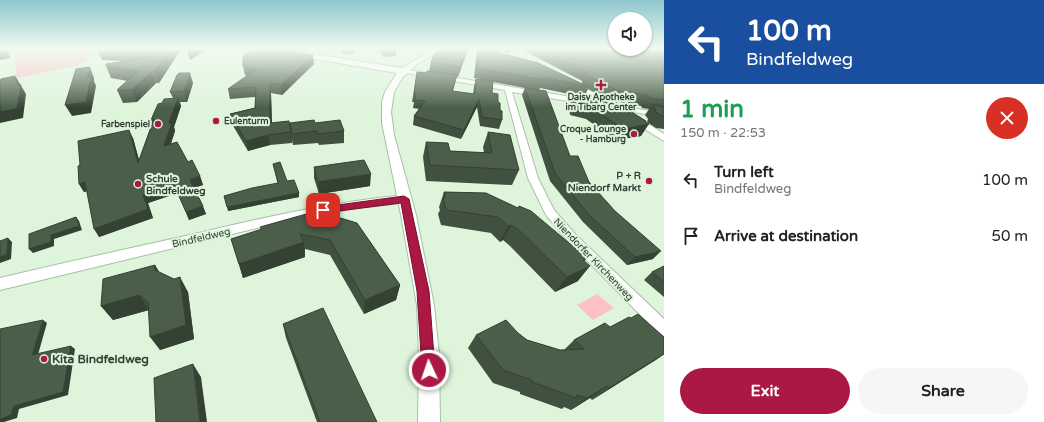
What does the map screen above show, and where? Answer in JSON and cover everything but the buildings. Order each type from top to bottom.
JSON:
[{"type":"street","points":[[389,69],[582,101],[594,102],[603,100]]},
{"type":"street","points":[[406,69],[394,83],[388,99],[386,121],[423,291],[428,362],[429,422]]},
{"type":"street","points":[[566,82],[603,100],[664,138]]},
{"type":"street","name":"Niendorfer Kirchenweg","points":[[508,88],[532,178],[550,212],[573,239],[664,329]]},
{"type":"street","points":[[617,108],[664,114]]},
{"type":"street","name":"Bindfeldweg","points":[[0,284],[81,263],[283,218],[323,210],[404,199]]},
{"type":"shaded area","points":[[16,69],[63,69],[16,78]]},
{"type":"shaded area","points":[[597,294],[614,308],[593,320],[577,305]]},
{"type":"place","name":"Daisy Apotheke im Tibarg Center","points":[[601,85]]},
{"type":"place","name":"Eulenturm","points":[[216,121]]},
{"type":"place","name":"Farbenspiel","points":[[158,124]]},
{"type":"place","name":"Croque Lounge - Hamburg","points":[[634,134]]},
{"type":"place","name":"P + R Niendorf Markt","points":[[649,181]]},
{"type":"place","name":"Schule Bindfeldweg","points":[[138,184]]},
{"type":"place","name":"Kita Bindfeldweg","points":[[44,359]]},
{"type":"route","points":[[323,210],[404,199],[423,291],[429,370]]}]
